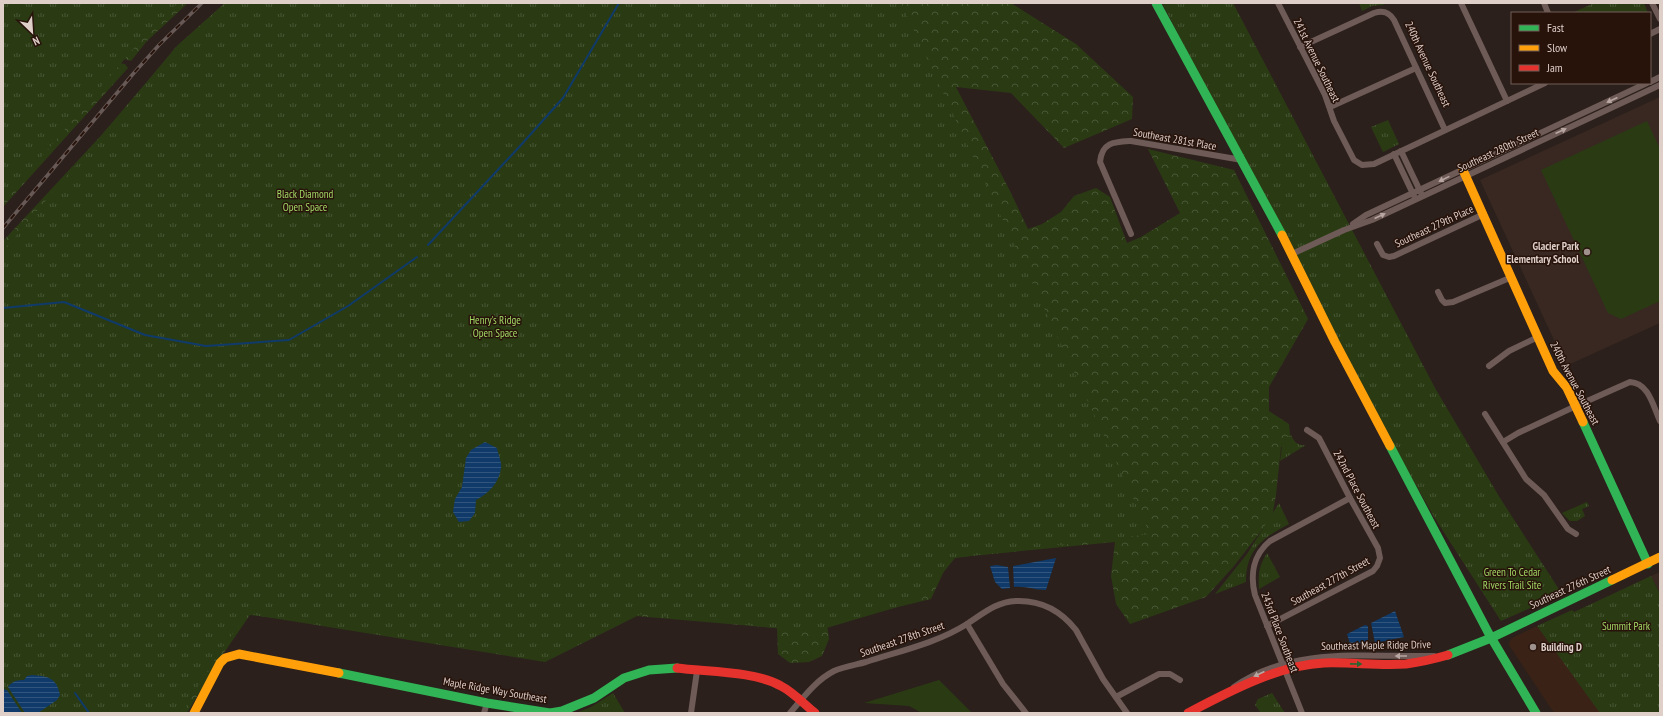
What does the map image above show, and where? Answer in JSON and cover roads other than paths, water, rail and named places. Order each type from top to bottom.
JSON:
[{"type":"street","points":[[1156,3],[1292,254],[1342,356],[1491,638],[1536,713]]},
{"type":"street","name":"241st Avenue Southeast","points":[[1278,3],[1326,95],[1336,126],[1354,160],[1362,165],[1374,164],[1394,154]]},
{"type":"street","points":[[1461,3],[1507,101]]},
{"type":"street","points":[[1652,3],[1660,19]]},
{"type":"street","name":"240th Avenue Southeast","points":[[1300,47],[1374,13],[1385,12],[1390,14],[1445,130]]},
{"type":"street","points":[[1651,34],[1660,29]]},
{"type":"street","points":[[1330,107],[1416,68]]},
{"type":"street","points":[[1414,197],[1394,154],[1543,84]]},
{"type":"street","points":[[1647,84],[1649,90]]},
{"type":"street","points":[[1637,85],[1641,94]]},
{"type":"street","name":"Southeast 280th Street","points":[[1465,173],[1637,85]]},
{"type":"street","name":"Southeast 280th Street","points":[[1292,254],[1344,230],[1366,215],[1414,197],[1660,85]]},
{"type":"street","name":"Southeast 281st Place","points":[[1131,234],[1100,162],[1101,152],[1105,147],[1114,142],[1131,141],[1242,160]]},
{"type":"street","points":[[1401,151],[1421,193]]},
{"type":"street","name":"240th Avenue Southeast","points":[[1465,173],[1553,371],[1567,388],[1576,406],[1648,564]]},
{"type":"street","name":"Southeast 279th Place","points":[[1377,244],[1383,255],[1394,256],[1484,214]]},
{"type":"street","points":[[1438,292],[1442,300],[1446,303],[1453,302],[1512,278]]},
{"type":"street","points":[[1489,366],[1509,351],[1538,337]]},
{"type":"street","points":[[1503,442],[1518,433],[1626,383],[1638,384],[1646,391],[1660,421]]},
{"type":"street","points":[[1485,414],[1526,478],[1544,495],[1568,529],[1576,534]]},
{"type":"street","name":"242nd Place Southeast","points":[[1307,430],[1319,438],[1378,548],[1380,558],[1379,563]]},
{"type":"street","name":"243rd Place Southeast","points":[[1302,713],[1267,626],[1253,585],[1253,568],[1257,556],[1264,546],[1275,537],[1350,498]]},
{"type":"street","name":"Southeast 276th Street","points":[[1491,638],[1660,557]]},
{"type":"street","name":"Southeast 277th Street","points":[[1267,626],[1373,571],[1379,563]]},
{"type":"street","name":"Southeast 278th Street","points":[[790,713],[822,679],[834,671],[925,644],[946,636],[994,606],[1006,602],[1031,601],[1052,608],[1070,622],[1103,679],[1116,697]]},
{"type":"street","points":[[967,624],[1003,684],[1026,713]]},
{"type":"street","name":"Southeast Maple Ridge Drive","points":[[1188,713],[1224,694],[1283,667],[1323,663],[1405,664],[1426,661],[1491,638]]},
{"type":"street","name":"Maple Ridge Way Southeast","points":[[194,713],[220,663],[225,658],[239,654],[419,688],[486,703],[550,713],[562,712],[594,698],[624,678],[649,670],[673,668],[749,676],[768,680],[782,686],[815,713]]},
{"type":"street","points":[[691,713],[697,671]]},
{"type":"street","points":[[1127,713],[1116,697],[1158,674],[1170,674],[1180,680]]},
{"type":"street","points":[[484,713],[486,703]]},
{"type":"water","points":[[485,442],[497,448],[501,463],[500,473],[493,487],[476,500],[475,513],[469,521],[459,522],[453,512],[455,499],[462,487],[466,458],[471,450]]},
{"type":"water","points":[[1056,558],[1046,590],[1014,587],[1013,566]]},
{"type":"water","points":[[997,565],[1008,567],[1010,588],[1002,589],[995,582],[990,566]]},
{"type":"water","points":[[1395,611],[1404,637],[1375,643],[1371,623]]},
{"type":"water","points":[[1365,625],[1368,626],[1368,640],[1360,644],[1350,644],[1347,634]]},
{"type":"water","points":[[32,675],[47,677],[54,681],[59,689],[60,695],[57,700],[38,713],[25,713],[8,687],[13,682],[24,680],[27,676]]},
{"type":"water","points":[[3,689],[7,690],[22,713],[3,713]]},
{"type":"waterway","points":[[428,245],[563,98],[619,3]]},
{"type":"waterway","points":[[3,308],[64,302],[145,335],[206,346],[289,340],[348,306],[417,257]]},
{"type":"waterway","points":[[75,693],[89,713]]},
{"type":"railway","points":[[3,228],[133,74],[159,45],[202,3]]},
{"type":"place","name":"Glacier Park Elementary School","points":[[1587,252]]},
{"type":"place","name":"Building D","points":[[1533,647]]},
{"type":"park label","name":"Black Diamond Open Space","points":[[305,200]]},
{"type":"park label","name":"Henry's Ridge Open Space","points":[[495,326]]},
{"type":"park label","name":"Green To Cedar Rivers Trail Site","points":[[1512,578]]},
{"type":"park label","name":"Summit Park","points":[[1626,626]]}]
